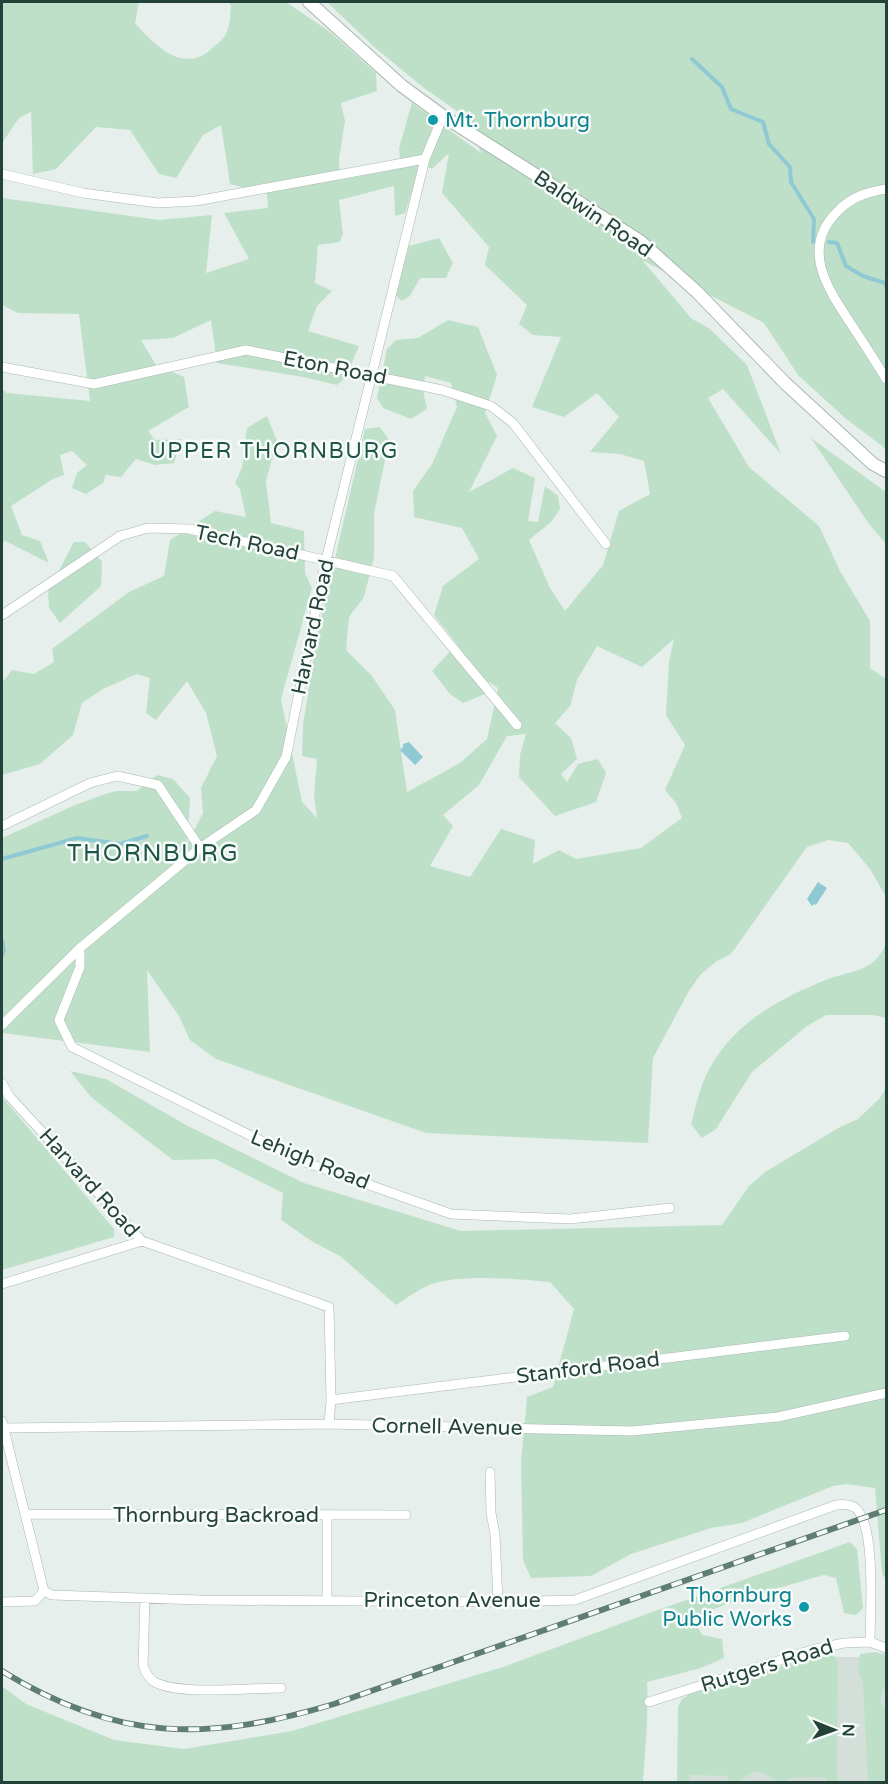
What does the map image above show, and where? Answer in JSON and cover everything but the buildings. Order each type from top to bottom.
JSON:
[{"type":"street","name":"Baldwin Road","points":[[309,2],[402,86],[443,116],[640,241],[698,292],[785,383],[873,464],[886,471]]},
{"type":"street","name":"Harvard Road","points":[[2,1025],[80,948],[200,848],[256,810],[286,757],[326,560],[425,159],[443,116]]},
{"type":"street","points":[[2,174],[83,193],[158,203],[196,201],[425,159]]},
{"type":"street","points":[[886,189],[860,195],[844,204],[830,219],[821,236],[818,252],[829,290],[886,379]]},
{"type":"street","name":"Eton Road","points":[[2,367],[94,384],[246,350],[442,390],[491,406],[513,423],[606,544]]},
{"type":"street","name":"Tech Road","points":[[2,615],[120,536],[148,528],[189,529],[393,576],[517,725]]},
{"type":"street","points":[[2,826],[90,783],[117,776],[158,785],[200,848]]},
{"type":"street","name":"Lehigh Road","points":[[80,948],[80,967],[59,1020],[72,1047],[302,1161],[451,1214],[570,1219],[670,1208]]},
{"type":"street","name":"Harvard Road","points":[[2,1083],[9,1096],[142,1241],[329,1307],[331,1400]]},
{"type":"street","points":[[2,1284],[142,1241]]},
{"type":"street","name":"Stanford Road","points":[[331,1400],[845,1336]]},
{"type":"street","name":"Cornell Avenue","points":[[3,1424],[329,1424],[632,1431],[778,1417],[886,1393]]},
{"type":"street","points":[[329,1424],[331,1400]]},
{"type":"street","points":[[2,1602],[35,1601],[44,1591],[3,1424]]},
{"type":"street","points":[[490,1472],[498,1602]]},
{"type":"street","name":"Princeton Avenue","points":[[44,1591],[52,1595],[144,1598],[498,1602],[575,1600],[836,1505],[845,1504],[854,1507],[859,1512],[868,1537],[870,1642]]},
{"type":"street","name":"Thornburg Backroad","points":[[26,1514],[406,1515]]},
{"type":"street","points":[[327,1516],[327,1599]]},
{"type":"street","points":[[144,1598],[143,1665],[146,1675],[154,1682],[192,1689],[281,1688]]},
{"type":"street","name":"Rutgers Road","points":[[649,1702],[815,1649],[844,1643],[870,1642],[886,1648]]},
{"type":"shaded area","points":[[832,1657],[866,1657],[886,1664],[886,1782],[679,1782]]},
{"type":"green space","points":[[2,2],[139,2],[135,23],[159,47],[178,57],[189,59],[199,57],[209,51],[225,36],[231,6],[228,2],[286,2],[330,32],[376,73],[377,91],[341,103],[345,121],[339,159],[340,180],[401,168],[399,148],[412,103],[481,153],[467,118],[424,88],[373,46],[327,2],[886,2],[886,449],[845,418],[798,375],[764,323],[642,260],[692,319],[709,328],[747,365],[781,454],[723,389],[708,398],[749,467],[819,526],[840,571],[870,621],[870,668],[886,679],[886,897],[870,869],[848,843],[828,840],[807,847],[731,954],[717,961],[701,974],[689,991],[653,1058],[648,1143],[426,1133],[216,1059],[190,1040],[179,1016],[147,970],[150,1052],[2,1033],[2,838],[105,794],[116,791],[137,791],[157,775],[173,779],[190,798],[187,844],[203,813],[201,788],[217,756],[206,713],[187,681],[156,720],[146,713],[150,678],[137,674],[103,689],[82,703],[73,735],[40,764],[2,775],[2,683],[12,670],[34,674],[54,662],[52,649],[129,592],[164,576],[170,540],[215,511],[246,517],[240,489],[235,483],[242,468],[247,428],[267,416],[277,441],[266,481],[271,523],[304,531],[305,573],[312,588],[281,699],[302,802],[317,818],[314,795],[317,759],[302,756],[303,725],[317,636],[365,429],[380,427],[389,440],[374,514],[374,557],[364,597],[349,617],[346,650],[372,676],[395,710],[407,792],[460,763],[487,739],[498,688],[489,682],[485,694],[463,703],[450,694],[432,671],[457,644],[434,615],[443,586],[479,559],[462,528],[414,517],[413,491],[432,464],[457,407],[451,383],[425,376],[423,390],[427,409],[411,419],[383,408],[377,398],[387,349],[396,340],[418,338],[448,320],[478,327],[497,375],[485,413],[497,436],[469,492],[513,468],[535,478],[528,521],[538,522],[545,486],[558,496],[560,509],[551,522],[529,540],[550,588],[565,611],[603,565],[619,511],[650,494],[644,461],[620,454],[590,452],[619,417],[597,393],[564,417],[532,407],[561,337],[533,335],[519,324],[527,305],[485,265],[489,247],[442,193],[449,153],[432,169],[421,163],[405,213],[395,216],[394,186],[339,200],[343,234],[340,242],[318,245],[315,283],[332,291],[317,306],[308,331],[359,346],[346,377],[337,385],[217,363],[211,320],[173,338],[141,340],[156,365],[184,377],[189,407],[148,431],[155,440],[181,439],[174,463],[155,465],[136,459],[121,477],[105,475],[104,482],[86,494],[72,488],[77,473],[87,465],[72,451],[60,455],[64,475],[53,479],[11,506],[22,535],[40,541],[49,563],[5,541],[2,542],[2,389],[7,393],[90,401],[79,314],[18,313],[2,305],[2,198],[159,220],[212,215],[206,273],[249,259],[224,213],[268,208],[267,194],[230,184],[221,125],[203,135],[176,178],[159,174],[130,130],[96,127],[56,169],[33,174],[31,112],[19,118],[2,143]],"holes":[[[674,639],[669,662],[666,715],[685,745],[665,790],[676,803],[682,818],[641,848],[576,859],[559,850],[533,864],[535,840],[501,829],[470,877],[430,866],[453,826],[443,815],[479,785],[507,736],[526,734],[520,755],[519,777],[555,816],[596,802],[606,773],[598,759],[578,764],[567,782],[561,774],[577,759],[571,738],[555,723],[570,706],[577,680],[597,646],[642,667]]]},
{"type":"green space","points":[[439,238],[453,263],[446,278],[420,278],[410,296],[402,301],[395,295],[409,246]]},
{"type":"green space","points":[[811,438],[886,492],[886,544],[869,524]]},
{"type":"green space","points":[[74,542],[85,542],[102,562],[101,586],[60,623],[49,608],[48,591]]},
{"type":"green space","points":[[886,944],[886,1018],[873,1015],[826,1015],[807,1026],[752,1072],[716,1129],[702,1138],[691,1124],[704,1080],[725,1045],[754,1018],[789,997],[826,980],[868,966],[881,954]]},
{"type":"green space","points":[[70,1071],[106,1079],[186,1125],[304,1183],[461,1231],[722,1225],[749,1186],[765,1172],[840,1127],[858,1119],[880,1098],[886,1088],[886,1580],[882,1573],[875,1488],[847,1484],[833,1486],[742,1523],[711,1528],[631,1554],[591,1576],[531,1578],[523,1560],[521,1461],[527,1397],[553,1387],[574,1309],[550,1282],[490,1278],[444,1281],[423,1288],[396,1305],[340,1256],[313,1242],[281,1220],[283,1193],[215,1159],[173,1160],[92,1098]]},
{"type":"green space","points":[[2,1097],[114,1229],[114,1237],[2,1270]]},
{"type":"green space","points":[[850,1542],[857,1549],[863,1608],[856,1615],[844,1613],[836,1578],[824,1575],[746,1597],[693,1617],[702,1635],[722,1639],[724,1658],[701,1668],[647,1682],[643,1782],[2,1782],[2,1686],[26,1704],[114,1740],[184,1749],[292,1731],[503,1667]]},
{"type":"green space","points":[[829,1652],[833,1654],[838,1663],[837,1782],[827,1782],[825,1777],[788,1778],[785,1782],[772,1779],[763,1773],[754,1772],[740,1782],[730,1782],[727,1776],[690,1775],[688,1782],[677,1782],[678,1707],[682,1699],[691,1693]]},
{"type":"green space","points":[[876,1652],[886,1655],[886,1682],[880,1699],[886,1712],[886,1782],[868,1782],[863,1685],[858,1668],[860,1654]]},
{"type":"water","points":[[409,742],[423,757],[415,765],[400,750],[403,744]]},
{"type":"water","points":[[818,882],[827,888],[816,905],[812,906],[807,899]]},
{"type":"waterway","points":[[692,59],[722,87],[731,109],[763,122],[769,144],[790,167],[791,182],[814,219],[813,242]]},
{"type":"waterway","points":[[829,242],[837,243],[846,266],[863,276],[885,283],[886,286]]},
{"type":"waterway","points":[[2,859],[77,838],[120,844],[147,836]]},
{"type":"waterway","points":[[2,940],[4,950],[2,956]]},
{"type":"railway","points":[[2,1671],[44,1694],[85,1711],[124,1723],[164,1728],[203,1729],[245,1725],[334,1704],[886,1510]]},
{"type":"place","name":"Mt. Thornburg","points":[[433,120]]},
{"type":"place","name":"Thornburg Public Works","points":[[804,1607]]},
{"type":"district","name":"UPPER THORNBURG","points":[[274,451]]},
{"type":"district","name":"THORNBURG","points":[[153,853]]}]
